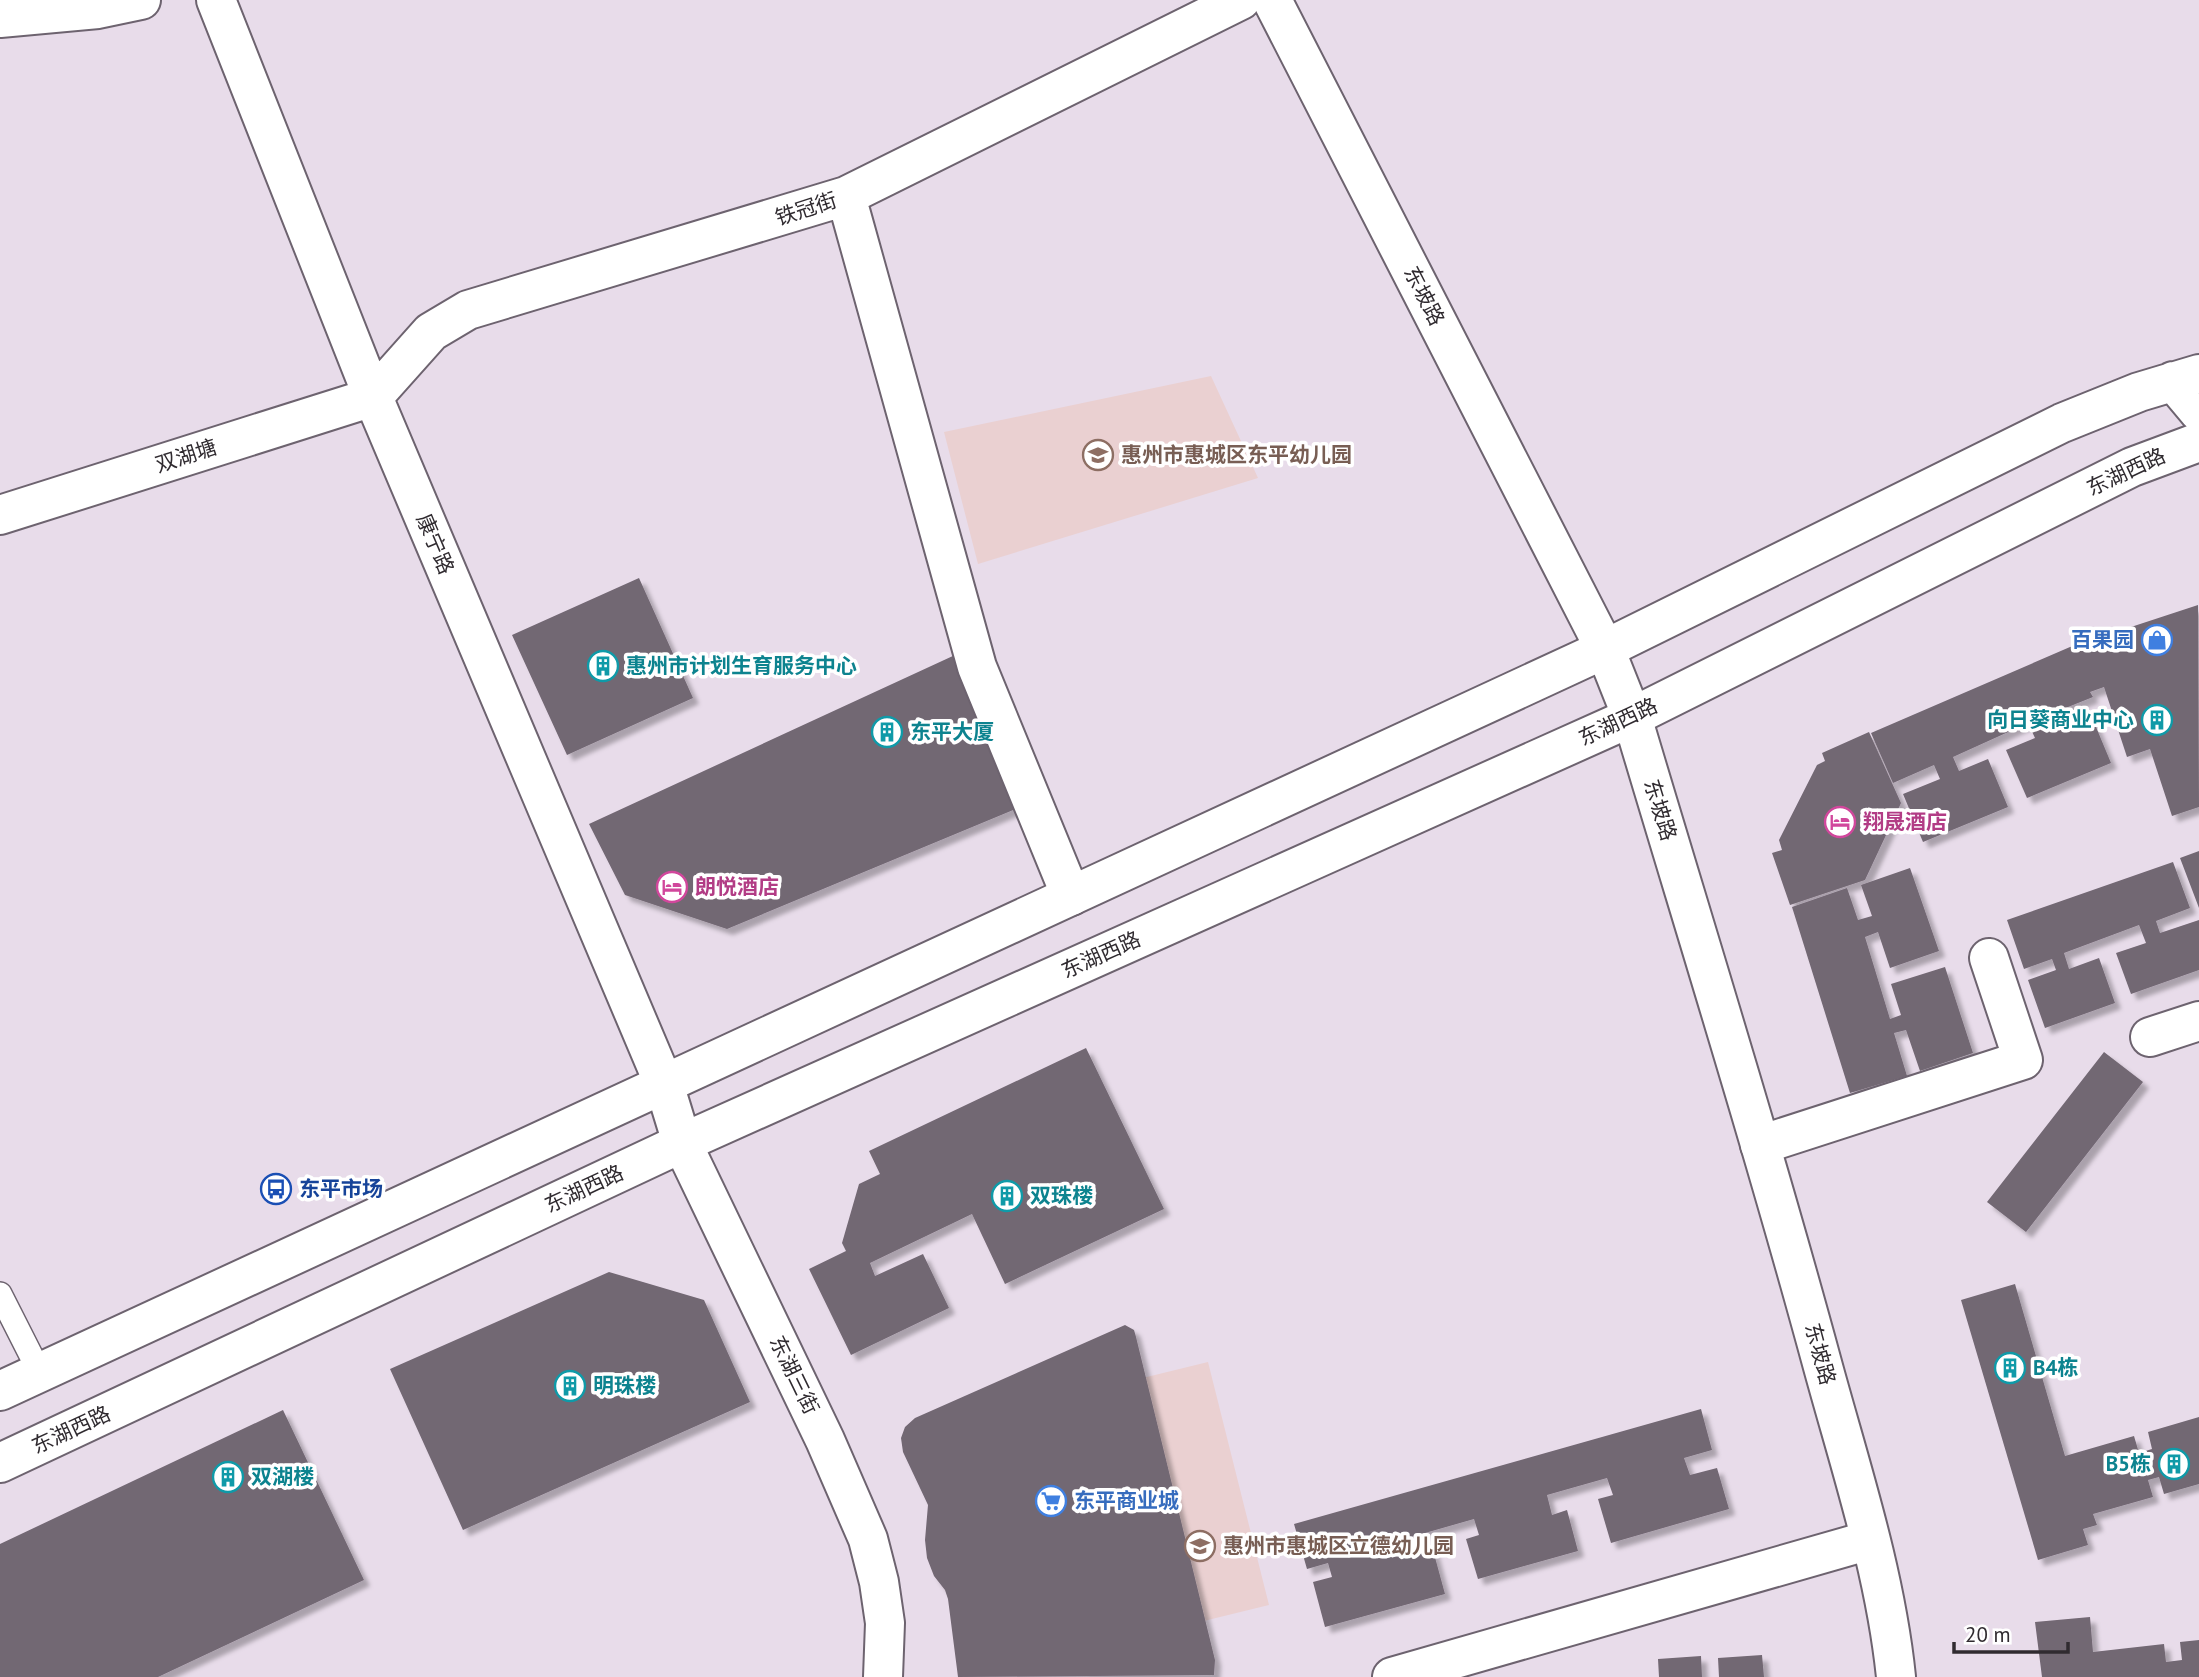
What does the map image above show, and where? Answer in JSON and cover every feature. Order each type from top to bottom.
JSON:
[{"type":"street","points":[[0,18],[98,9],[141,0]]},
{"type":"street","name":"康宁路","points":[[216,0],[373,397],[664,1084]]},
{"type":"street","name":"铁冠街","points":[[373,397],[431,332],[468,310],[846,196],[1241,0]]},
{"type":"street","name":"东坡路","points":[[1272,0],[1605,649],[1632,717],[1795,1265],[1870,1540],[1887,1615],[1896,1677]]},
{"type":"street","points":[[846,196],[976,667],[1071,896]]},
{"type":"street","points":[[2199,349],[2186,378],[2199,412]]},
{"type":"street","points":[[0,1391],[1605,649],[2062,423],[2112,402],[2186,378]]},
{"type":"street","name":"双湖塘","points":[[0,515],[373,397]]},
{"type":"street","name":"东湖西路","points":[[0,1464],[682,1143],[1632,717],[2133,467],[2199,442]]},
{"type":"street","points":[[1760,1145],[2023,1060],[1989,958]]},
{"type":"street","points":[[2150,1037],[2199,1021]]},
{"type":"street","name":"东湖三街","points":[[664,1084],[682,1143],[825,1440],[868,1539],[879,1582],[885,1623],[883,1677]]},
{"type":"street","points":[[1392,1677],[1870,1540]]},
{"type":"lane","points":[[0,1294],[40,1373]]},
{"type":"shaded area","name":"惠州市惠城区东平幼儿园","points":[[1211,376],[1258,478],[978,564],[944,432]]},
{"type":"shaded area","name":"惠州市惠城区立德幼儿园","points":[[1208,1362],[1269,1605],[1167,1630],[1106,1387]]},
{"type":"building","name":"惠州市计划生育服务中心","points":[[639,578],[693,698],[567,755],[512,635]]},
{"type":"building","points":[[2198,605],[2199,807],[2172,816],[2150,749],[2127,757],[2104,687],[2090,692],[2093,697],[2053,713],[2060,728],[2091,715],[2111,763],[2027,798],[2006,750],[2035,738],[2028,723],[1953,757],[1959,771],[1988,759],[2008,807],[1923,842],[1903,794],[1940,779],[1934,765],[1893,783],[1871,733],[2070,647]]},
{"type":"building","name":"东平大厦","points":[[955,655],[1018,808],[727,929],[625,895],[589,824]]},
{"type":"building","name":"翔晟酒店","points":[[1869,732],[1901,803],[1865,880],[1790,905],[1772,853],[1782,850],[1779,840],[1817,765],[1825,761],[1822,753]]},
{"type":"building","points":[[2199,851],[2199,908],[2180,858]]},
{"type":"building","points":[[2173,862],[2190,908],[2156,921],[2160,933],[2199,920],[2199,970],[2131,994],[2116,953],[2146,943],[2139,925],[2064,953],[2069,969],[2099,958],[2115,1003],[2045,1028],[2028,980],[2056,970],[2052,959],[2024,969],[2007,920]]},
{"type":"building","points":[[1910,868],[1939,951],[1890,968],[1878,932],[1865,937],[1890,1019],[1901,1015],[1891,984],[1945,967],[1973,1053],[1920,1071],[1906,1030],[1894,1033],[1907,1076],[1850,1093],[1792,907],[1847,888],[1858,920],[1872,916],[1861,885]]},
{"type":"building","name":"双珠楼","points":[[1086,1048],[1164,1209],[1005,1284],[972,1214],[870,1263],[875,1276],[923,1254],[949,1308],[851,1355],[809,1269],[846,1251],[842,1243],[859,1184],[880,1174],[869,1151]]},
{"type":"building","points":[[2104,1052],[2143,1082],[2026,1232],[1987,1202]]},
{"type":"building","name":"明珠楼","points":[[609,1272],[704,1300],[750,1402],[463,1530],[390,1369]]},
{"type":"building","name":"B4栋","points":[[2015,1284],[2065,1456],[2134,1436],[2139,1453],[2152,1449],[2148,1432],[2199,1417],[2199,1484],[2164,1494],[2159,1477],[2148,1480],[2153,1497],[2093,1514],[2097,1525],[2083,1529],[2088,1545],[2038,1560],[1961,1300]]},
{"type":"building","name":"东平商业城","points":[[1125,1325],[1134,1330],[1136,1337],[1215,1660],[1214,1675],[958,1677],[948,1599],[927,1558],[925,1540],[928,1505],[903,1452],[901,1438],[905,1427],[915,1418]]},
{"type":"building","points":[[1701,1409],[1712,1450],[1684,1458],[1690,1475],[1717,1468],[1729,1509],[1611,1543],[1598,1499],[1613,1495],[1607,1478],[1547,1495],[1552,1515],[1567,1510],[1578,1551],[1478,1579],[1466,1539],[1479,1535],[1474,1519],[1404,1539],[1410,1557],[1433,1550],[1445,1594],[1325,1627],[1313,1582],[1332,1577],[1328,1563],[1307,1569],[1294,1524]]},
{"type":"building","name":"双湖楼","points":[[283,1410],[364,1580],[158,1677],[0,1677],[0,1544]]},
{"type":"building","points":[[2090,1617],[2093,1652],[2164,1644],[2166,1662],[2182,1660],[2180,1642],[2199,1640],[2199,1677],[2042,1677],[2035,1622]]},
{"type":"building","points":[[1762,1655],[1764,1677],[1719,1677],[1718,1658]]},
{"type":"building","points":[[1701,1656],[1702,1677],[1659,1677],[1658,1659]]},
{"type":"place","name":"惠州市惠城区东平幼儿园","points":[[1098,455]]},
{"type":"place","name":"百果园","points":[[2157,640]]},
{"type":"place","name":"惠州市计划生育服务中心","points":[[603,666]]},
{"type":"place","name":"向日葵商业中心","points":[[2157,720]]},
{"type":"place","name":"东平大厦","points":[[887,732]]},
{"type":"place","name":"翔晟酒店","points":[[1840,822]]},
{"type":"place","name":"朗悦酒店","points":[[672,887]]},
{"type":"place","name":"东平市场","points":[[276,1189]]},
{"type":"place","name":"双珠楼","points":[[1007,1196]]},
{"type":"place","name":"B4栋","points":[[2010,1368]]},
{"type":"place","name":"明珠楼","points":[[570,1386]]},
{"type":"place","name":"B5栋","points":[[2174,1464]]},
{"type":"place","name":"双湖楼","points":[[228,1477]]},
{"type":"place","name":"东平商业城","points":[[1051,1501]]},
{"type":"place","name":"惠州市惠城区立德幼儿园","points":[[1200,1546]]}]
